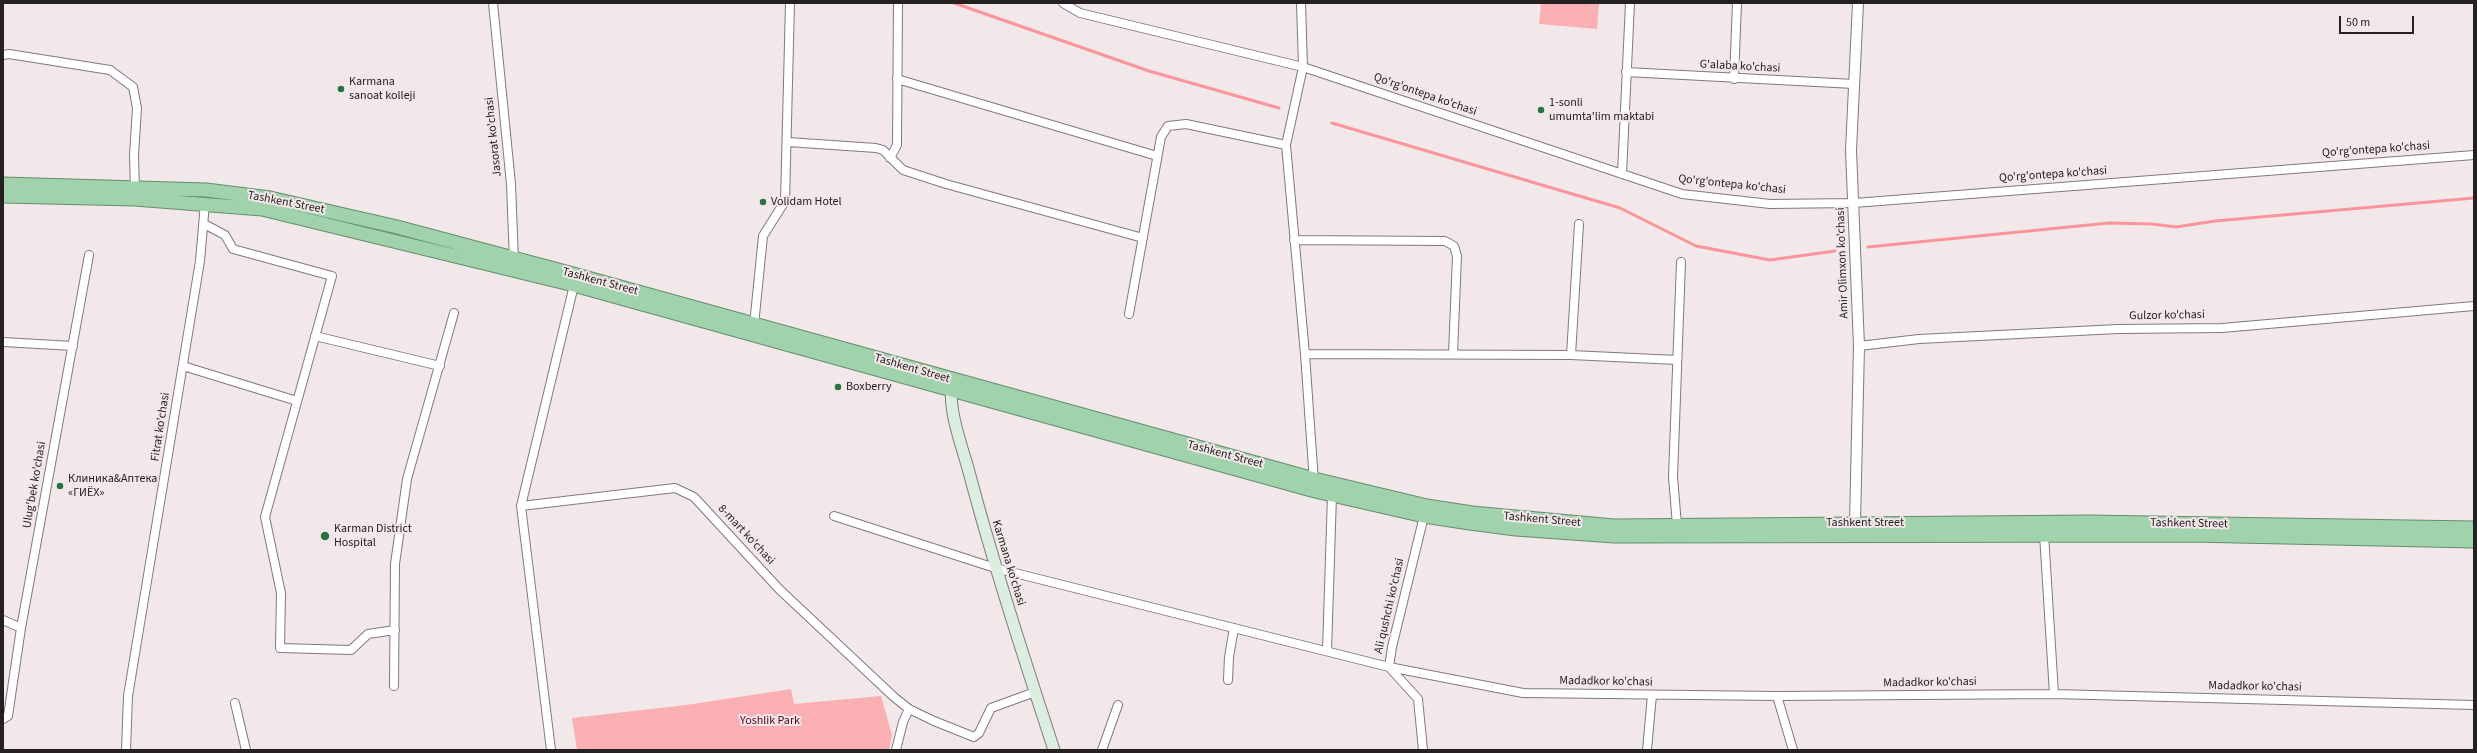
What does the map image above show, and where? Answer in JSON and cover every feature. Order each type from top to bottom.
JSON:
[{"type":"highway","name":"Tashkent Street","points":[[3,184],[135,193],[262,209],[514,264],[754,325],[952,386]]},
{"type":"highway","name":"Tashkent Street","points":[[3,196],[206,190],[270,198],[397,227],[514,264]]},
{"type":"highway","name":"Tashkent Street","points":[[575,280],[952,386],[1314,485],[1425,511],[1614,526],[1676,525],[2044,534],[2190,535],[2474,541]]},
{"type":"highway","name":"Tashkent Street","points":[[1314,485],[1332,495],[1516,529],[1614,536],[2089,522],[2474,528]]},
{"type":"main road","name":"Karmana ko'chasi","points":[[952,386],[957,427],[995,568],[1054,750]]},
{"type":"street","name":"Jasorat ko'chasi","points":[[493,3],[511,184],[514,264]]},
{"type":"street","points":[[754,325],[764,236],[785,201],[788,142],[790,3]]},
{"type":"street","points":[[890,158],[897,145],[898,3]]},
{"type":"street","name":"Qo'rg'ontepa ko'chasi","points":[[1063,3],[1080,13],[1303,67],[1682,194],[1770,204],[1854,203],[2474,155]]},
{"type":"street","points":[[1302,3],[1303,67],[1286,145],[1305,354],[1314,485]]},
{"type":"street","points":[[1622,174],[1630,3]]},
{"type":"street","points":[[1734,79],[1737,3]]},
{"type":"street","name":"Amir Olimxon ko'chasi","points":[[1855,529],[1860,346],[1851,150],[1858,3]]},
{"type":"street","points":[[3,55],[9,54],[110,70],[133,87],[137,108],[134,155],[135,193]]},
{"type":"street","name":"G'alaba ko'chasi","points":[[1626,72],[1734,79],[1854,84]]},
{"type":"street","points":[[897,79],[1157,156]]},
{"type":"street","points":[[1129,314],[1160,137],[1168,126],[1180,125],[1286,145]]},
{"type":"street","points":[[788,142],[876,148],[883,150],[903,170],[946,184],[1143,238]]},
{"type":"street","name":"Fitrat ko'chasi","points":[[126,750],[128,696],[200,261],[206,203]]},
{"type":"street","points":[[204,224],[225,235],[233,249],[332,276],[265,517],[281,593],[280,648],[351,650],[368,634],[394,630]]},
{"type":"street","points":[[1571,355],[1579,224]]},
{"type":"street","points":[[1294,240],[1445,241],[1454,246],[1457,256],[1453,354]]},
{"type":"street","name":"Ulug'bek ko'chasi","points":[[3,719],[8,716],[22,628],[89,255]]},
{"type":"street","points":[[1676,525],[1674,477],[1681,262]]},
{"type":"street","points":[[551,750],[521,506],[575,280]]},
{"type":"street","name":"Gulzor ko'chasi","points":[[1860,346],[1919,339],[2118,329],[2222,328],[2474,306]]},
{"type":"street","points":[[394,686],[395,564],[407,479],[454,313]]},
{"type":"street","points":[[315,336],[440,366]]},
{"type":"street","points":[[3,342],[73,346]]},
{"type":"street","points":[[1305,354],[1571,355],[1677,360]]},
{"type":"street","points":[[183,366],[297,401]]},
{"type":"street","name":"8-mart ko'chasi","points":[[521,506],[675,488],[694,497],[779,589],[894,697],[909,709],[966,735],[974,737],[979,733],[991,708],[1035,692]]},
{"type":"street","points":[[1327,651],[1332,495]]},
{"type":"street","name":"Ali qushchi ko'chasi","points":[[1423,750],[1418,699],[1389,667],[1425,511]]},
{"type":"street","name":"Madadkor ko'chasi","points":[[834,516],[995,568],[1389,667],[1524,693],[1777,696],[2054,694],[2474,705]]},
{"type":"street","points":[[2044,534],[2054,694]]},
{"type":"street","points":[[3,620],[22,628]]},
{"type":"street","points":[[1228,680],[1229,657],[1234,628]]},
{"type":"street","points":[[1647,750],[1652,695]]},
{"type":"street","points":[[1777,696],[1793,750]]},
{"type":"street","points":[[235,703],[246,750]]},
{"type":"street","points":[[1102,750],[1118,705]]},
{"type":"street","points":[[896,750],[902,722],[909,709]]},
{"type":"green space","points":[[1541,3],[1599,3],[1597,29],[1539,24]]},
{"type":"green space","name":"Yoshlik Park","points":[[791,689],[794,704],[881,696],[892,735],[889,750],[577,750],[572,718],[686,705]]},
{"type":"waterway","points":[[954,3],[1149,71],[1279,108]]},
{"type":"waterway","points":[[1332,123],[1620,208],[1696,246],[1770,260],[1835,251]]},
{"type":"waterway","points":[[1868,247],[2109,223],[2152,224],[2176,227],[2215,221],[2474,198]]},
{"type":"place","name":"Karmana sanoat kolleji","points":[[341,89]]},
{"type":"place","name":"1-sonli umumta'lim maktabi","points":[[1541,110]]},
{"type":"place","name":"Volidam Hotel","points":[[763,202]]},
{"type":"place","name":"Boxberry","points":[[838,387]]},
{"type":"place","name":"Клиника&Аптека «ГИЁХ»","points":[[60,486]]},
{"type":"place","name":"Karman District Hospital","points":[[325,536]]}]
